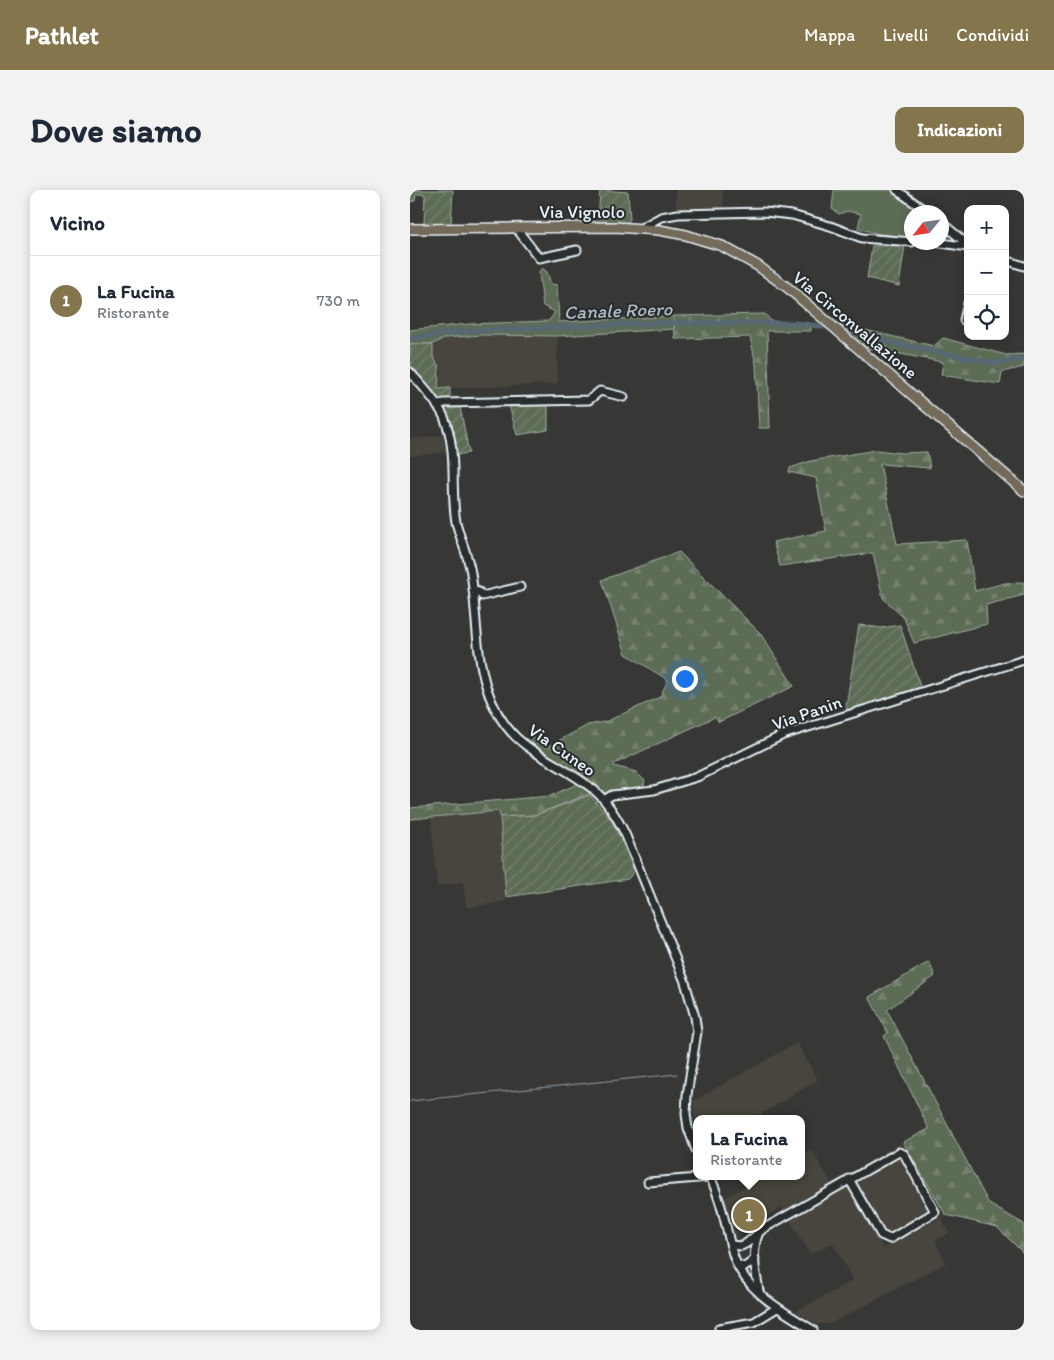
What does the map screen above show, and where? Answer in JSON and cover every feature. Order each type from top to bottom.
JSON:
[{"type":"main road","name":"Via Vignolo","points":[[410,229],[641,228]]},
{"type":"main road","name":"Via Circonvallazione","points":[[641,228],[670,231],[706,241],[742,256],[758,266],[788,288],[1024,491]]},
{"type":"street","points":[[897,190],[917,205]]},
{"type":"street","name":"Via Vignolo","points":[[641,228],[661,217],[678,214],[764,212],[792,215],[862,238],[904,241]]},
{"type":"street","name":"Via Vignolo","points":[[516,228],[539,258],[577,250]]},
{"type":"street","points":[[949,229],[964,242]]},
{"type":"street","points":[[949,244],[964,246]]},
{"type":"street","points":[[1009,261],[1024,266]]},
{"type":"street","name":"Via Cuneo","points":[[410,372],[444,417],[451,448],[456,522],[468,558],[487,689],[500,717],[528,749],[580,781],[604,800],[614,813],[626,836],[685,982],[698,1032],[687,1095],[686,1114],[693,1142]]},
{"type":"street","points":[[437,406],[453,402],[589,400],[600,391],[624,397]]},
{"type":"street","points":[[475,603],[482,596],[520,586]]},
{"type":"street","points":[[473,590],[479,592],[482,596]]},
{"type":"street","name":"Via Panin","points":[[604,800],[612,795],[654,790],[697,777],[782,735],[1024,660]]},
{"type":"street","points":[[731,1245],[743,1245],[763,1229],[849,1179],[899,1152],[902,1153],[935,1212],[895,1236],[886,1239],[881,1235],[849,1179]]},
{"type":"street","points":[[648,1182],[693,1178]]},
{"type":"street","points":[[712,1180],[721,1202],[737,1266],[750,1285],[777,1308],[813,1330]]},
{"type":"street","points":[[758,1234],[755,1257],[759,1291]]},
{"type":"street","points":[[743,1245],[755,1257]]},
{"type":"street","points":[[737,1266],[746,1267],[755,1257]]},
{"type":"street","points":[[719,1328],[754,1322],[777,1308]]},
{"type":"shaded area","points":[[676,190],[723,190],[723,210],[676,211]]},
{"type":"shaded area","points":[[481,335],[557,336],[558,384],[438,389],[439,367],[433,356],[433,344],[445,338]]},
{"type":"shaded area","points":[[443,435],[447,452],[410,456],[410,439]]},
{"type":"shaded area","points":[[499,811],[506,901],[467,908],[463,882],[437,886],[431,817]]},
{"type":"shaded area","points":[[797,1043],[818,1080],[760,1115],[694,1115],[693,1101]]},
{"type":"shaded area","points":[[903,1142],[946,1215],[941,1218],[949,1233],[935,1241],[946,1263],[830,1324],[817,1324],[795,1312],[853,1280],[833,1243],[810,1254],[782,1207],[735,1235],[723,1199],[757,1180],[805,1180],[805,1153],[811,1149],[831,1183]],"holes":[[[903,1145],[944,1215],[883,1248],[845,1184],[788,1211]]]},
{"type":"shaded area","points":[[895,1157],[899,1158],[927,1208],[926,1212],[889,1233],[885,1232],[856,1180]]},
{"type":"green space","points":[[410,190],[453,190],[451,225],[424,224],[425,194],[416,194],[415,201],[410,202]]},
{"type":"green space","points":[[600,190],[628,192],[630,219],[627,224],[598,223]]},
{"type":"green space","points":[[834,190],[893,190],[911,205],[904,205],[904,236],[879,234],[858,228],[861,214],[847,211],[839,214],[832,209]]},
{"type":"green space","points":[[904,245],[899,286],[867,278],[872,246]]},
{"type":"green space","points":[[542,268],[547,272],[551,284],[557,285],[559,322],[674,316],[675,329],[557,336],[481,335],[445,338],[433,344],[410,344],[410,330],[469,324],[549,321],[555,312],[543,306],[539,272]]},
{"type":"green space","points":[[765,314],[771,321],[811,323],[811,331],[767,331],[770,428],[759,428],[756,364],[750,337],[675,339],[674,316]]},
{"type":"green space","points":[[839,324],[934,346],[943,338],[1006,355],[1024,354],[1024,367],[1002,372],[1000,384],[941,375],[943,362],[863,347]]},
{"type":"green space","points":[[410,344],[433,344],[433,356],[439,367],[438,389],[450,388],[450,399],[460,407],[469,453],[455,455],[444,407],[410,364]]},
{"type":"green space","points":[[548,404],[548,430],[517,435],[509,405]]},
{"type":"green space","points":[[876,450],[902,453],[927,452],[930,468],[880,464],[897,544],[967,540],[975,591],[1005,583],[1024,582],[1024,595],[986,605],[987,624],[914,643],[904,618],[883,598],[873,553],[780,566],[773,542],[826,531],[816,478],[789,472],[790,468],[811,461]]},
{"type":"green space","points":[[679,552],[760,633],[794,686],[719,722],[715,717],[614,764],[614,766],[636,772],[645,781],[643,788],[622,790],[604,795],[599,790],[535,815],[500,817],[499,811],[410,819],[410,808],[550,796],[573,786],[583,778],[527,744],[533,737],[547,747],[588,725],[605,722],[660,697],[668,680],[626,654],[602,580]]},
{"type":"green space","points":[[859,625],[881,628],[900,625],[921,689],[848,711],[846,706]]},
{"type":"green space","points":[[590,795],[612,821],[635,870],[628,879],[506,897],[500,817],[535,815]]},
{"type":"green space","points":[[929,962],[935,976],[887,1010],[989,1204],[1024,1224],[1024,1254],[997,1227],[946,1215],[903,1142],[929,1129],[884,1036],[888,1033],[869,997]]},
{"type":"waterway","name":"Canale Roero","points":[[410,339],[465,331],[655,323],[795,323],[827,327]]},
{"type":"waterway","name":"Canale Roero","points":[[842,329],[896,344],[994,363],[1024,359]]},
{"type":"waterway","points":[[410,1101],[677,1074]]},
{"type":"waterway","points":[[733,1265],[749,1290],[769,1309]]},
{"type":"waterway","points":[[784,1318],[804,1329]]},
{"type":"place","name":"La Fucina","points":[[749,1215]]}]
